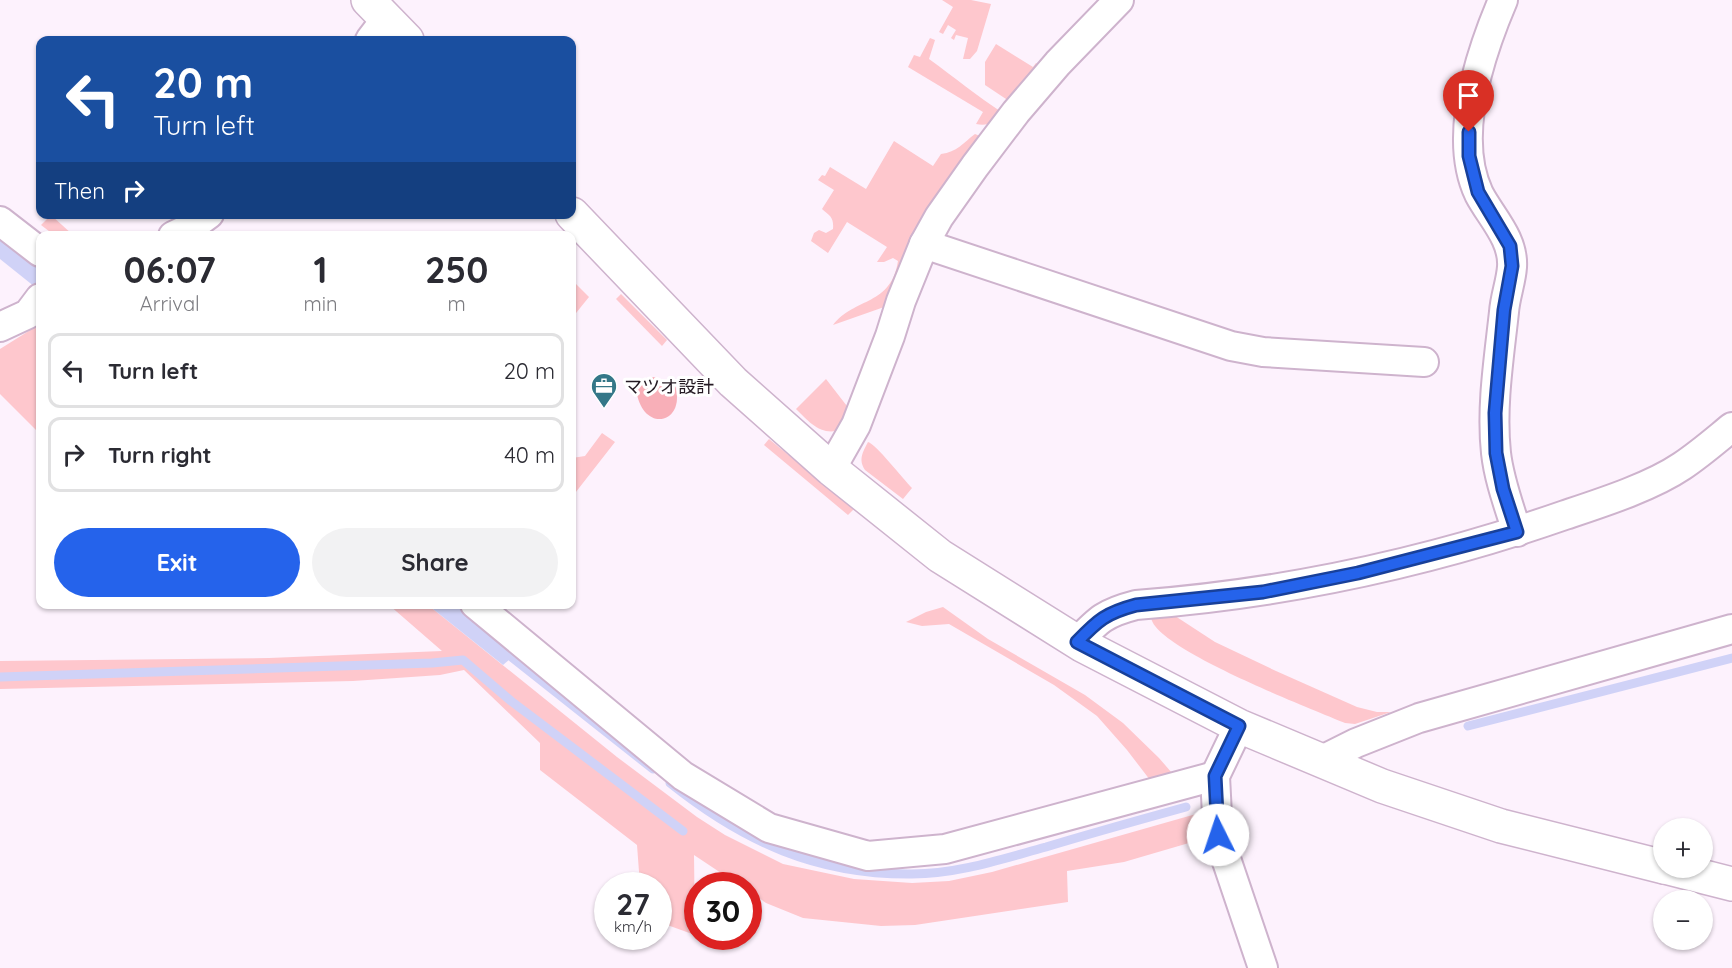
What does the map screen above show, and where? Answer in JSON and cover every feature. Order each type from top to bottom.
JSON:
[{"type":"street","points":[[831,469],[864,408],[901,301],[924,244],[939,217],[1016,112],[1058,63],[1119,0]]},
{"type":"street","points":[[1503,0],[1485,42],[1469,108],[1469,156],[1478,192],[1510,246],[1512,266],[1504,310],[1495,413],[1496,453],[1503,489],[1517,532]]},
{"type":"street","points":[[576,218],[733,382],[831,469],[940,556],[1077,642],[1239,726],[1382,786],[1501,826],[1653,864]]},
{"type":"street","points":[[184,231],[202,219]]},
{"type":"street","points":[[0,220],[36,249]]},
{"type":"street","points":[[924,244],[1231,346],[1263,352],[1424,362]]},
{"type":"street","points":[[0,327],[28,314],[36,303]]},
{"type":"street","points":[[1077,642],[1099,619],[1136,605],[1263,592],[1358,573],[1517,532],[1648,484],[1682,467],[1732,427]]},
{"type":"street","points":[[481,609],[683,776],[769,828],[868,856],[945,849],[1215,776]]},
{"type":"street","points":[[1320,761],[1356,743],[1419,718],[1732,629]]},
{"type":"street","points":[[1239,726],[1215,776],[1218,835],[1263,968]]},
{"type":"street","points":[[1708,878],[1732,884]]},
{"type":"shaded area","points":[[942,0],[971,0],[991,4],[977,51],[970,59],[963,59],[968,38],[956,35],[954,40],[951,38],[956,30],[948,25],[943,34],[939,32],[953,7]]},
{"type":"shaded area","points":[[930,38],[935,40],[929,59],[1003,113],[994,121],[988,124],[976,124],[983,112],[908,67],[914,55],[920,57]]},
{"type":"shaded area","points":[[996,44],[1033,67],[1036,63],[1043,68],[1012,103],[985,85],[985,62]]},
{"type":"shaded area","points":[[975,134],[985,138],[887,306],[833,325],[851,310],[880,294],[894,276],[898,261],[893,258],[877,262],[887,247],[847,222],[828,253],[811,241],[814,233],[819,230],[826,233],[833,229],[832,219],[822,209],[834,190],[818,180],[822,175],[825,176],[830,167],[866,189],[894,141],[933,166],[941,154],[956,149]]},
{"type":"shaded area","points":[[47,219],[55,219],[69,231],[49,231],[41,225]]},
{"type":"shaded area","points":[[576,284],[589,297],[576,313]]},
{"type":"shaded area","points":[[621,294],[667,340],[662,346],[616,299]]},
{"type":"shaded area","points":[[36,326],[36,430],[0,394],[0,349]]},
{"type":"shaded area","points":[[654,377],[675,385],[677,398],[675,409],[670,416],[662,419],[654,418],[646,413],[640,404],[636,389],[647,379]]},
{"type":"shaded area","points":[[826,379],[850,410],[840,430],[827,431],[816,427],[796,409]]},
{"type":"shaded area","points":[[602,433],[615,442],[576,492],[576,457],[585,456]]},
{"type":"shaded area","points":[[769,439],[854,509],[848,515],[764,445]]},
{"type":"shaded area","points":[[868,442],[883,455],[912,488],[903,499],[865,470],[862,459]]},
{"type":"shaded area","points":[[943,607],[988,639],[1085,695],[1123,723],[1172,773],[1150,780],[1097,716],[1054,685],[949,624],[922,626],[906,622]]},
{"type":"shaded area","points":[[394,609],[433,609],[617,757],[697,817],[725,835],[783,864],[854,879],[912,883],[949,881],[992,872],[1196,814],[1206,838],[1124,862],[1067,871],[1068,902],[915,925],[881,926],[803,918],[762,900],[762,872],[720,872],[694,855],[694,872],[684,872],[684,931],[672,927],[672,872],[639,872],[637,845],[540,770],[540,743],[464,670],[440,675],[353,681],[0,689],[0,661],[269,658],[442,651]]},
{"type":"shaded area","points":[[1169,612],[1215,642],[1276,671],[1357,707],[1377,712],[1391,712],[1355,724],[1345,723],[1270,692],[1176,644],[1158,629],[1151,616]]},
{"type":"water","points":[[0,233],[36,263],[36,288],[0,259]]},
{"type":"water","points":[[433,609],[465,609],[518,652],[503,665]]},
{"type":"waterway","points":[[504,651],[653,769]]},
{"type":"waterway","points":[[1468,726],[1732,658]]},
{"type":"waterway","points":[[0,677],[432,663],[463,660],[511,701],[683,831]]},
{"type":"waterway","points":[[670,783],[726,822],[783,851],[813,861],[877,873],[912,874],[963,869],[1186,807]]},
{"type":"place","name":"マツオ設計","points":[[604,409]]},
{"type":"route","points":[[1218,835],[1215,776],[1239,726],[1077,642],[1099,619],[1136,605],[1263,592],[1358,573],[1517,532],[1503,489],[1496,453],[1495,413],[1504,310],[1512,266],[1510,246],[1478,192],[1469,156],[1469,132]]}]
